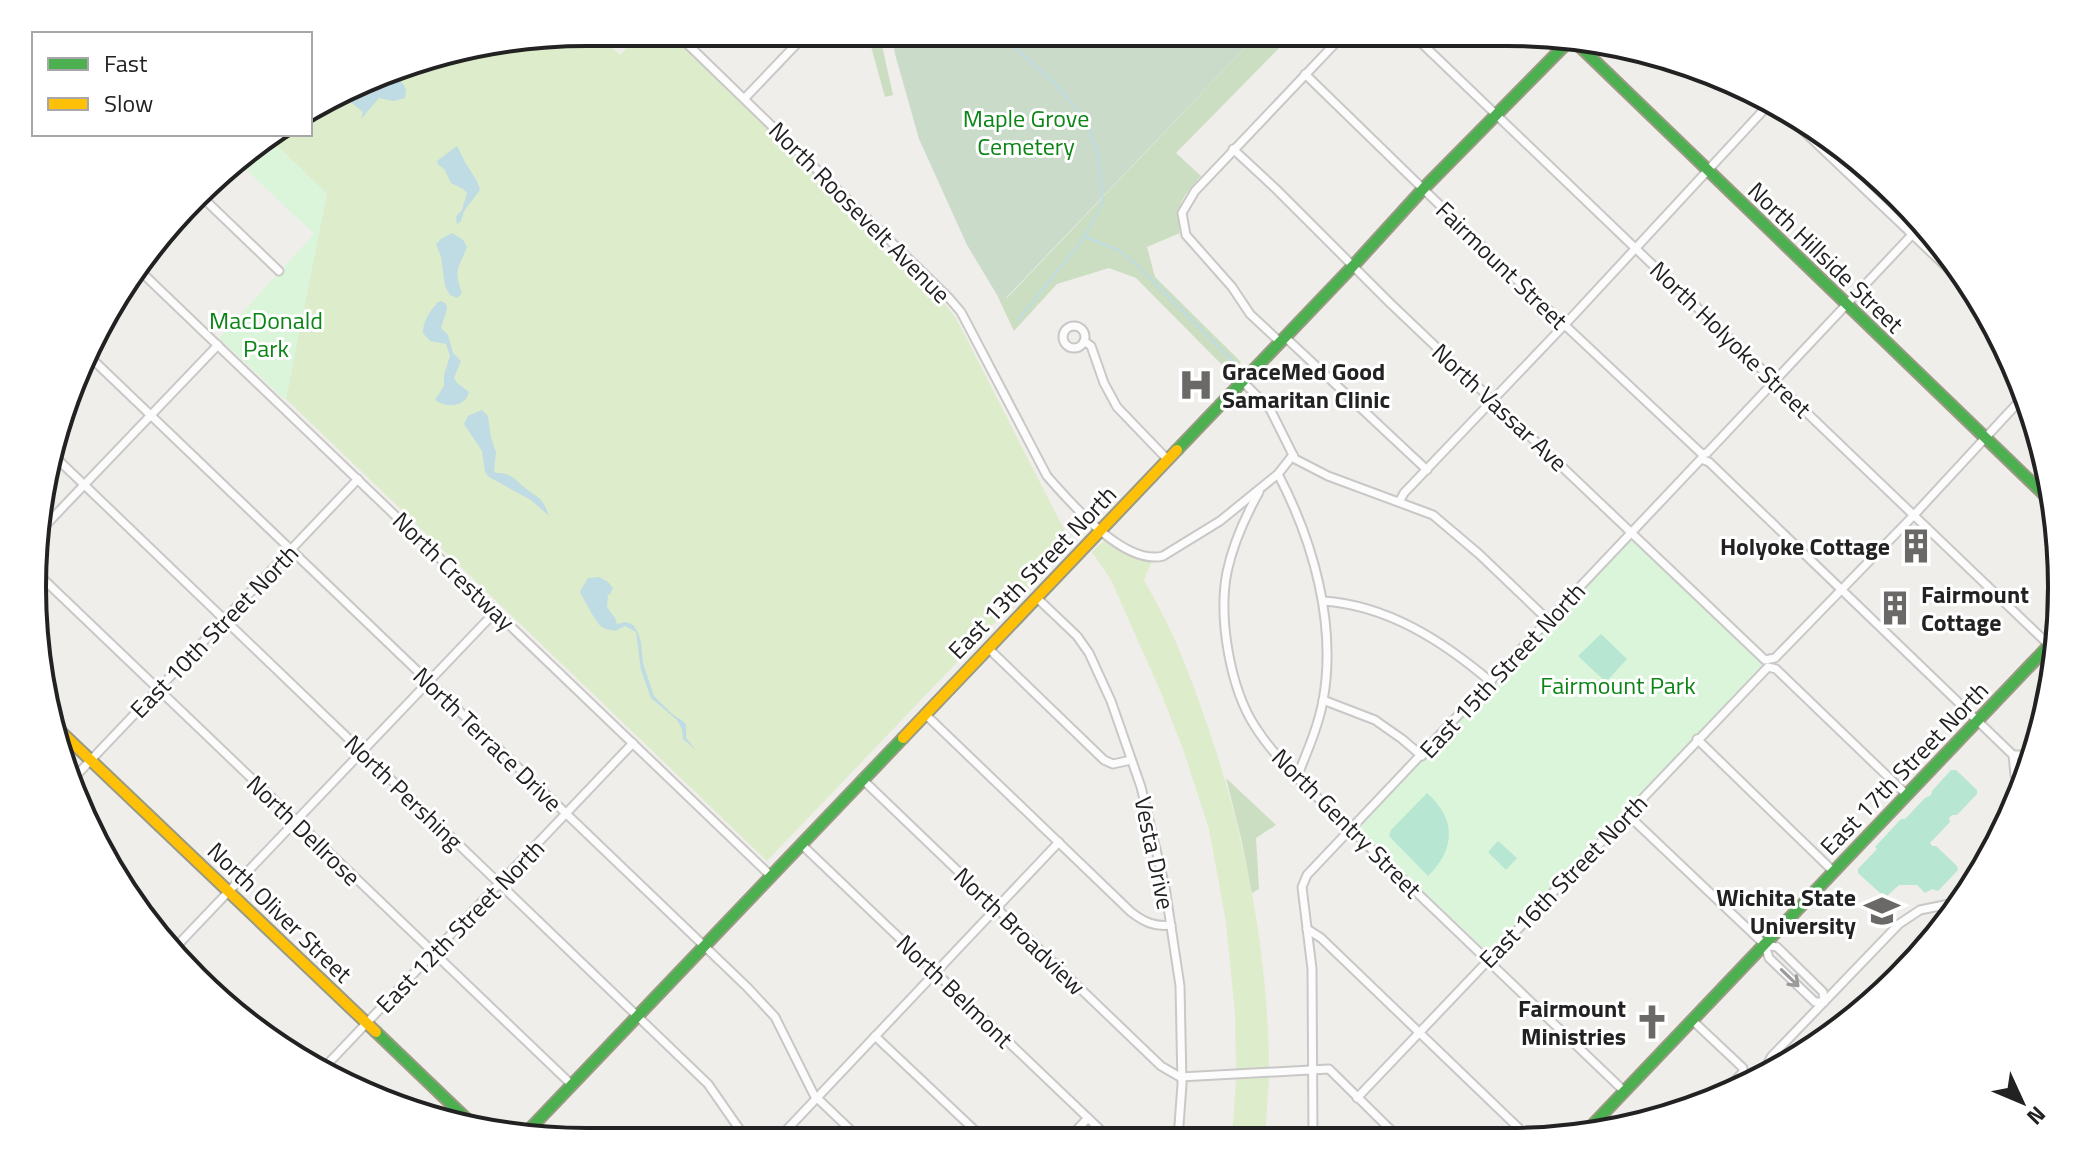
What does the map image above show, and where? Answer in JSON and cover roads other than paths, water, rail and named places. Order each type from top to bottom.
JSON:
[{"type":"main road","name":"East 13th Street North","points":[[534,1125],[1424,188],[1562,49]]},
{"type":"main road","name":"North Hillside Street","points":[[1585,52],[2039,490]]},
{"type":"main road","name":"East 17th Street North","points":[[1597,1120],[2044,650]]},
{"type":"main road","name":"North Oliver Street","points":[[68,738],[461,1113]]},
{"type":"street","name":"North Roosevelt Avenue","points":[[690,46],[949,298],[961,312],[1047,476],[1120,546],[1154,558],[1163,556],[1220,521],[1278,474],[1293,455]]},
{"type":"street","points":[[745,98],[795,46]]},
{"type":"street","points":[[1332,46],[1195,191],[1182,213],[1186,235],[1232,287],[1250,314],[1427,470]]},
{"type":"street","name":"North Holyoke Street","points":[[1424,46],[2045,641]]},
{"type":"street","name":"Fairmount Street","points":[[1305,74],[2013,755],[2015,773]]},
{"type":"street","points":[[1399,502],[1404,493],[1763,111]]},
{"type":"street","points":[[1819,145],[1930,251]]},
{"type":"street","name":"North Vassar Ave","points":[[1233,149],[1907,795]]},
{"type":"street","points":[[207,202],[279,271]]},
{"type":"street","name":"East 15th Street North","points":[[1307,929],[1302,887],[1307,875],[1915,232]]},
{"type":"street","name":"North Crestway","points":[[145,275],[771,876]]},
{"type":"street","points":[[1084,341],[1091,346],[1104,383],[1117,407],[1167,459]]},
{"type":"street","points":[[51,520],[218,345]]},
{"type":"street","name":"North Terrace Drive","points":[[95,362],[747,987],[775,1017],[817,1098],[848,1128]]},
{"type":"street","points":[[1242,381],[1270,409],[1295,459],[1328,476],[1433,515],[1548,620]]},
{"type":"street","name":"East 16th Street North","points":[[1357,1098],[2016,405]]},
{"type":"street","name":"North Pershing","points":[[60,462],[708,1084],[739,1128]]},
{"type":"street","points":[[1278,474],[1308,543],[1323,601],[1326,658],[1323,700],[1297,777]]},
{"type":"street","name":"East 10th Street North","points":[[79,772],[358,479]]},
{"type":"street","name":"North Gentry Street","points":[[1262,486],[1245,518],[1225,584],[1226,646],[1239,693],[1254,726],[1297,777],[1624,1091]]},
{"type":"street","name":"North Dellrose","points":[[46,582],[572,1085]]},
{"type":"street","name":"Vesta Drive","points":[[1036,597],[1077,636],[1089,653],[1111,701],[1141,787],[1165,887],[1180,986],[1182,1077],[1179,1128]]},
{"type":"street","points":[[1323,601],[1345,603],[1398,619],[1459,655],[1491,682]]},
{"type":"street","points":[[179,943],[496,611]]},
{"type":"street","points":[[988,648],[1104,760],[1113,764],[1131,760]]},
{"type":"street","points":[[1323,700],[1375,720],[1422,756]]},
{"type":"street","points":[[925,714],[1140,919],[1159,926],[1171,925]]},
{"type":"street","points":[[1697,739],[1833,871]]},
{"type":"street","name":"East 12th Street North","points":[[329,1063],[633,743]]},
{"type":"street","points":[[2013,755],[2021,755]]},
{"type":"street","name":"North Broadview","points":[[862,779],[1161,1066],[1182,1077]]},
{"type":"street","points":[[1627,814],[1765,945],[1769,958],[1806,994],[1815,1002],[1824,1002]]},
{"type":"street","points":[[788,1128],[1059,842]]},
{"type":"street","name":"North Belmont","points":[[801,844],[1098,1128]]},
{"type":"street","points":[[1769,1060],[1904,919],[1944,905]]},
{"type":"street","points":[[1307,929],[1321,938],[1518,1128]]},
{"type":"street","points":[[1307,929],[1312,969],[1313,1128]]},
{"type":"street","points":[[1765,945],[1777,947],[1823,992],[1824,1002]]},
{"type":"street","points":[[1692,1020],[1743,1068],[1741,1074]]},
{"type":"street","points":[[875,1036],[972,1128]]},
{"type":"street","points":[[1182,1077],[1329,1069],[1388,1128]]},
{"type":"street","points":[[1078,1128],[1088,1118]]},
{"type":"water","points":[[403,79],[405,98],[394,101],[379,98],[361,119],[363,112],[350,101]]},
{"type":"water","points":[[457,146],[480,190],[457,224],[456,217],[462,210],[467,193],[451,183],[437,161]]},
{"type":"water","points":[[452,233],[467,247],[458,269],[462,293],[457,298],[450,295],[445,286],[436,244]]},
{"type":"water","points":[[442,301],[447,309],[441,328],[448,335],[453,353],[461,361],[454,378],[469,392],[463,401],[454,405],[435,400],[444,386],[450,356],[446,344],[430,341],[423,333],[430,313]]},
{"type":"water","points":[[482,410],[488,416],[496,452],[494,471],[512,477],[540,499],[549,516],[531,500],[485,472],[482,451],[464,424],[468,416]]},
{"type":"water","points":[[599,577],[613,588],[608,595],[607,607],[617,624],[626,622],[637,631],[654,696],[684,722],[686,738],[696,750],[683,739],[677,720],[651,698],[641,670],[636,632],[625,626],[615,631],[603,628],[587,605],[580,592],[588,578]]},
{"type":"waterway","points":[[1013,46],[1055,83],[1084,119],[1098,153],[1103,202],[1083,239],[1018,320]]},
{"type":"waterway","points":[[1084,236],[1120,251],[1138,266],[1235,363]]},
{"type":"place","name":"GraceMed Good Samaritan Clinic","points":[[1196,385]]},
{"type":"place","name":"Holyoke Cottage","points":[[1916,546]]},
{"type":"place","name":"Fairmount Cottage","points":[[1895,608]]},
{"type":"place","name":"Wichita State University","points":[[1882,911]]},
{"type":"place","name":"Fairmount Ministries","points":[[1652,1022]]},
{"type":"park label","name":"Maple Grove Cemetery","points":[[1026,132]]},
{"type":"park label","name":"MacDonald Park","points":[[266,334]]},
{"type":"park label","name":"Fairmount Park","points":[[1618,685]]}]
